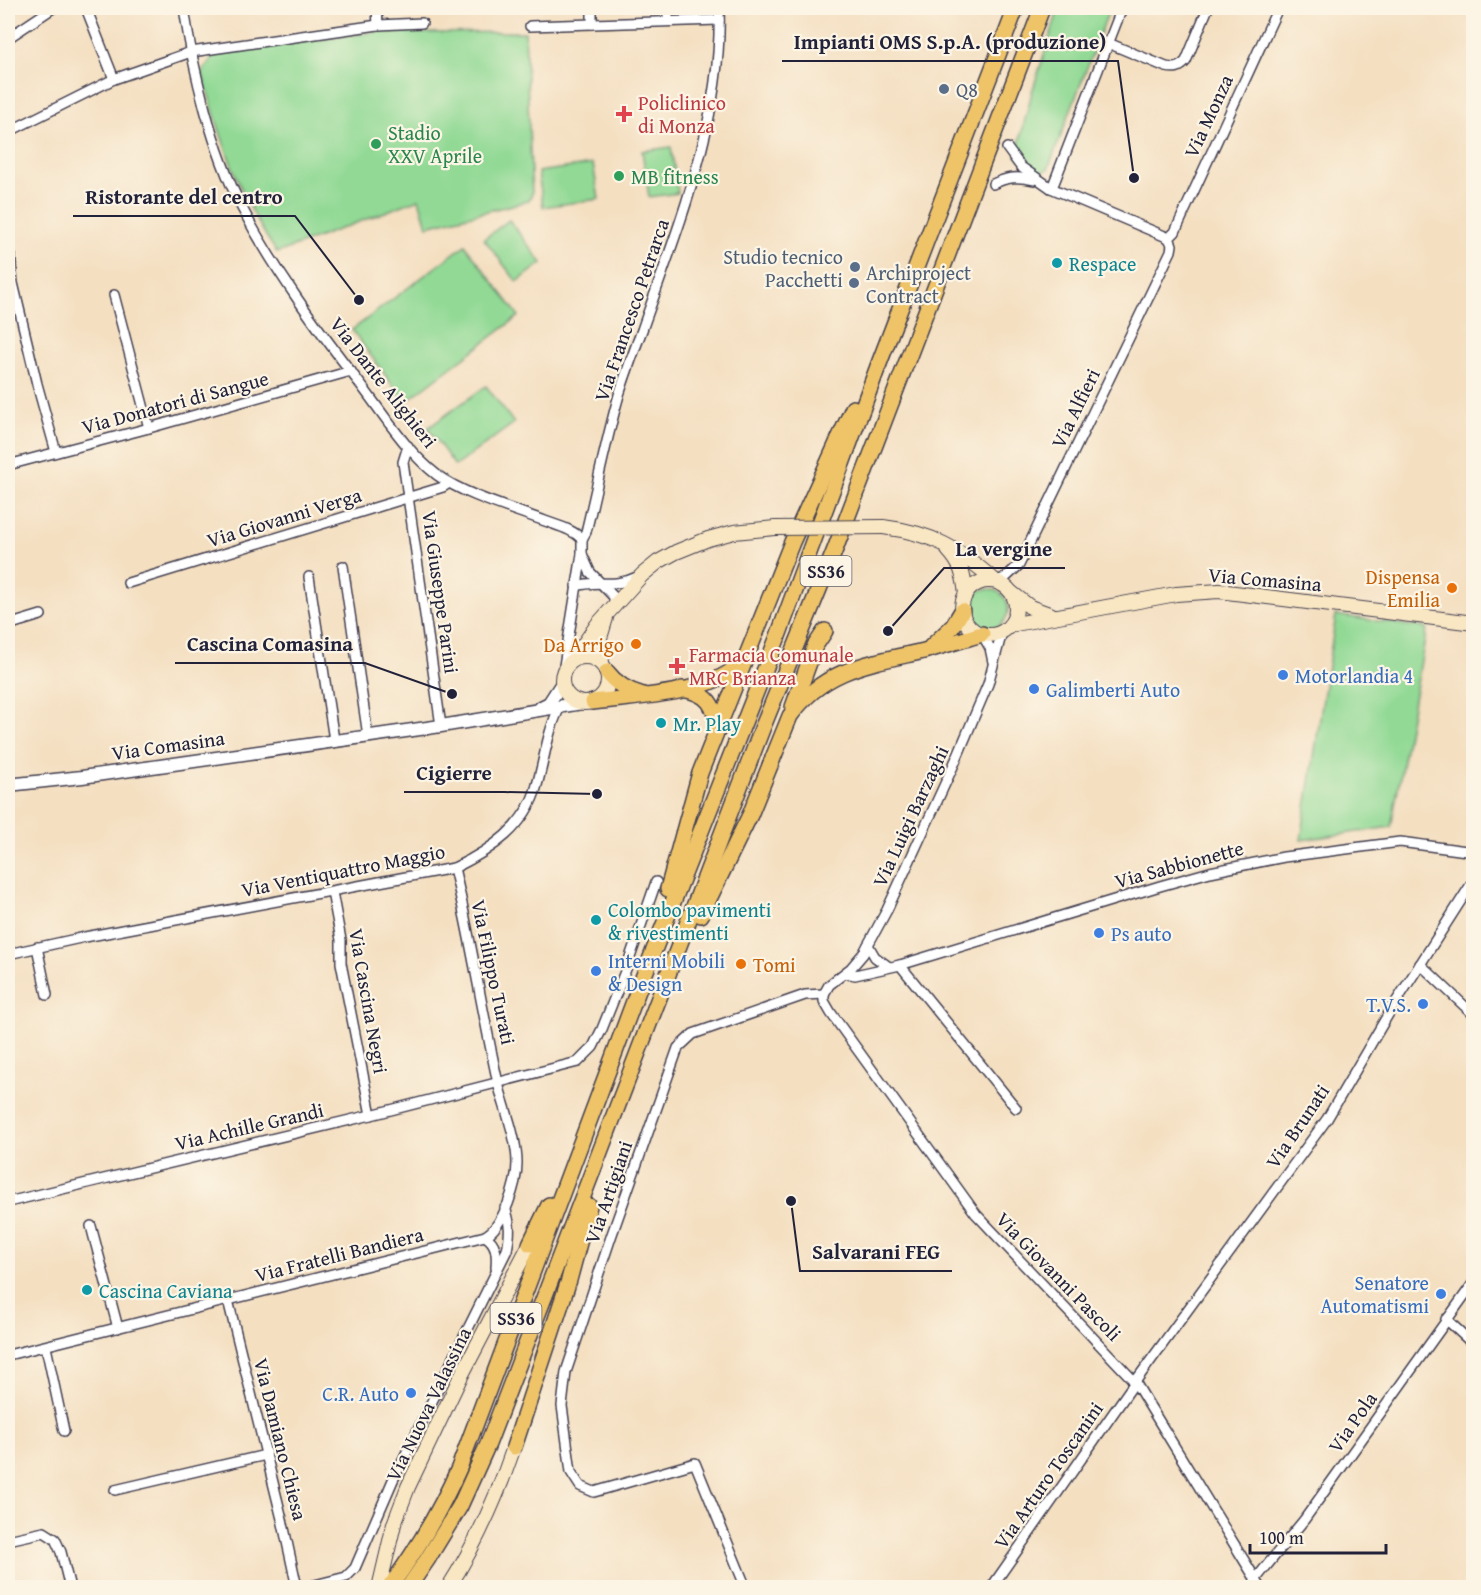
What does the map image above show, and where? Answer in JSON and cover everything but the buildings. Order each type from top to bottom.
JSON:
[{"type":"highway","name":"SS36","points":[[389,1587],[410,1560],[432,1523],[459,1468],[639,988],[781,628],[1016,8]]},
{"type":"highway","name":"SS36","points":[[408,1587],[447,1529],[470,1488],[758,740],[834,552],[1042,8]]},
{"type":"highway","points":[[639,988],[640,972],[672,876],[695,790],[792,542],[859,395],[880,362]]},
{"type":"highway","points":[[926,650],[953,626],[962,611]]},
{"type":"highway","points":[[674,962],[686,944],[750,815],[815,646],[825,632]]},
{"type":"highway","points":[[790,716],[799,703],[819,685],[831,678],[871,662],[926,650],[982,634]]},
{"type":"highway","points":[[587,702],[645,696],[712,682],[730,674],[749,652]]},
{"type":"highway","points":[[604,667],[612,679],[631,692],[645,696]]},
{"type":"highway","points":[[682,689],[692,690],[709,701],[714,709],[719,730]]},
{"type":"highway","name":"SS36","points":[[530,1244],[594,1110]]},
{"type":"highway","name":"SS36","points":[[514,1447],[569,1280],[606,1149],[607,1134]]},
{"type":"main road","points":[[611,611],[600,638],[608,686],[604,693],[587,702],[569,696],[562,678],[597,625],[642,575],[658,562],[692,544],[734,532],[775,528],[883,527],[902,529],[933,538],[965,557],[1030,607],[1054,616]]},
{"type":"main road","points":[[933,538],[958,562],[963,573],[966,593]]},
{"type":"main road","points":[[995,581],[978,583],[966,593],[962,602],[962,611],[968,626],[982,634],[995,634],[1006,629],[1016,610],[1012,593]]},
{"type":"main road","name":"Via Comasina","points":[[1006,629],[1054,616],[1065,616],[1176,594],[1219,591],[1473,623]]},
{"type":"main road","points":[[573,660],[588,656],[604,667]]},
{"type":"main road","name":"Via Nuova Valassina","points":[[379,1587],[394,1524],[408,1486],[459,1380],[530,1244]]},
{"type":"main road","name":"SS36","points":[[448,1587],[485,1523],[502,1484],[514,1447]]},
{"type":"street","points":[[8,38],[53,8]]},
{"type":"street","points":[[86,8],[114,79]]},
{"type":"street","name":"Via Dante Alighieri","points":[[184,8],[191,52],[220,157],[241,206],[268,254],[351,371],[408,446],[424,464],[449,483],[566,529],[582,539]]},
{"type":"street","points":[[377,8],[378,25]]},
{"type":"street","points":[[592,8],[592,24]]},
{"type":"street","points":[[668,8],[668,21]]},
{"type":"street","name":"Via Francesco Petrarca","points":[[582,539],[586,532],[619,395],[681,220],[691,185],[713,92],[719,40],[719,8]]},
{"type":"street","points":[[1050,188],[1054,183],[1122,8]]},
{"type":"street","points":[[1108,43],[1176,69],[1186,61],[1208,8]]},
{"type":"street","name":"Via Monza","points":[[1169,238],[1175,232],[1278,8]]},
{"type":"street","points":[[530,26],[719,20]]},
{"type":"street","points":[[8,132],[114,79],[191,52],[378,25],[422,23]]},
{"type":"street","points":[[1007,148],[1021,167],[1050,188],[1169,238]]},
{"type":"street","points":[[993,184],[1005,178],[1021,176],[1041,182]]},
{"type":"street","points":[[8,231],[13,282],[56,452]]},
{"type":"street","name":"Via Alfieri","points":[[995,581],[1005,578],[1019,565],[1171,251],[1172,245],[1169,238]]},
{"type":"street","points":[[114,295],[149,428]]},
{"type":"street","name":"Via Donatori di Sangue","points":[[8,465],[351,371]]},
{"type":"street","name":"Via Giuseppe Parini","points":[[408,446],[403,462],[441,726]]},
{"type":"street","name":"Via Giovanni Verga","points":[[128,583],[410,498],[449,483]]},
{"type":"street","points":[[535,711],[549,703],[562,678],[582,554],[582,539]]},
{"type":"street","points":[[582,554],[590,572],[614,597],[611,611]]},
{"type":"street","points":[[343,566],[368,736]]},
{"type":"street","points":[[576,586],[586,583],[620,584],[642,575]]},
{"type":"street","points":[[309,577],[334,740]]},
{"type":"street","points":[[8,625],[40,615]]},
{"type":"street","name":"Via Luigi Barzaghi","points":[[846,973],[868,945],[887,910],[955,762],[988,684],[1006,629]]},
{"type":"street","points":[[982,634],[990,648],[993,667]]},
{"type":"street","name":"Via Comasina","points":[[8,785],[94,776],[441,726],[587,702]]},
{"type":"street","name":"Via Ventiquattro Maggio","points":[[8,954],[454,868],[483,854],[508,833],[527,809],[537,787],[550,729],[561,705]]},
{"type":"street","name":"Via Sabbionette","points":[[846,973],[855,975],[900,965],[1160,886],[1210,872],[1284,857],[1400,842],[1473,852]]},
{"type":"street","name":"Via Filippo Turati","points":[[454,868],[498,1083]]},
{"type":"street","name":"Via Brunati","points":[[1135,1382],[1327,1119],[1473,880]]},
{"type":"street","name":"Via Achille Grandi","points":[[8,1202],[568,1066],[586,1055],[593,1047],[626,969],[657,882]]},
{"type":"street","name":"Via Cascina Negri","points":[[332,892],[341,940],[341,963],[371,1115]]},
{"type":"street","points":[[868,945],[875,957],[889,967]]},
{"type":"street","points":[[36,947],[47,995]]},
{"type":"street","points":[[1420,964],[1473,1015]]},
{"type":"street","points":[[900,965],[1016,1108]]},
{"type":"street","points":[[824,994],[829,985],[846,973]]},
{"type":"street","name":"Via Giovanni Pascoli","points":[[824,994],[824,1001],[831,1013],[976,1214],[1135,1382],[1258,1584]]},
{"type":"street","name":"Via Artigiani","points":[[746,1587],[695,1463],[594,1492],[580,1486],[571,1472],[562,1406],[566,1372],[610,1237],[678,1048],[693,1034],[805,995],[824,994]]},
{"type":"street","points":[[495,1275],[496,1251],[490,1239],[485,1236],[494,1230],[505,1208],[516,1174],[516,1156],[498,1083]]},
{"type":"street","points":[[303,1587],[346,1577],[353,1571],[393,1480],[507,1250],[510,1223],[505,1208]]},
{"type":"street","points":[[91,1226],[118,1328]]},
{"type":"street","name":"Via Fratelli Bandiera","points":[[8,1355],[485,1236]]},
{"type":"street","name":"Via Pola","points":[[1258,1584],[1473,1282]]},
{"type":"street","name":"Via Damiano Chiesa","points":[[228,1300],[294,1572],[296,1583],[294,1587]]},
{"type":"street","points":[[1446,1319],[1473,1345]]},
{"type":"street","points":[[46,1347],[64,1431]]},
{"type":"street","name":"Via Arturo Toscanini","points":[[991,1587],[1135,1382]]},
{"type":"street","points":[[115,1490],[266,1455]]},
{"type":"street","points":[[8,1540],[44,1532],[55,1539],[61,1552],[70,1587]]},
{"type":"green space","points":[[1059,8],[1110,8],[1048,169],[1041,173],[1016,155],[1032,92]]},
{"type":"green space","name":"Stadio XXV Aprile","points":[[381,31],[525,32],[532,194],[528,201],[427,226],[419,199],[277,253],[241,188],[216,120],[202,72],[215,54]]},
{"type":"green space","points":[[671,147],[678,193],[649,197],[642,151]]},
{"type":"green space","points":[[593,164],[599,199],[543,207],[538,172]]},
{"type":"green space","points":[[509,220],[542,263],[517,282],[484,239]]},
{"type":"green space","points":[[465,245],[519,316],[405,402],[352,330]]},
{"type":"green space","points":[[486,386],[514,423],[455,466],[428,428]]},
{"type":"green space","points":[[988,589],[1002,595],[1008,609],[1002,623],[988,629],[974,623],[968,609],[974,595]]},
{"type":"green space","points":[[1336,615],[1427,628],[1391,827],[1301,840]]},
{"type":"place","name":"Q8","points":[[944,89]]},
{"type":"place","name":"Policlinico di Monza","points":[[624,114]]},
{"type":"place","name":"Stadio XXV Aprile","points":[[376,144]]},
{"type":"place","name":"MB fitness","points":[[619,176]]},
{"type":"place","name":"Impianti OMS S.p.A. (produzione)","points":[[1134,178]]},
{"type":"place","name":"Respace","points":[[1057,263]]},
{"type":"place","name":"Studio tecnico Pacchetti","points":[[855,267]]},
{"type":"place","name":"Archiproject Contract","points":[[854,283]]},
{"type":"place","name":"Ristorante del centro","points":[[359,300]]},
{"type":"place","name":"Dispensa Emilia","points":[[1452,588]]},
{"type":"place","name":"La vergine","points":[[888,631]]},
{"type":"place","name":"Da Arrigo","points":[[636,644]]},
{"type":"place","name":"Farmacia Comunale MRC Brianza","points":[[677,666]]},
{"type":"place","name":"Motorlandia 4","points":[[1283,675]]},
{"type":"place","name":"Galimberti Auto","points":[[1034,689]]},
{"type":"place","name":"Cascina Comasina","points":[[452,694]]},
{"type":"place","name":"Mr. Play","points":[[661,723]]},
{"type":"place","name":"Cigierre","points":[[597,794]]},
{"type":"place","name":"Colombo pavimenti & rivestimenti","points":[[596,920]]},
{"type":"place","name":"Ps auto","points":[[1099,933]]},
{"type":"place","name":"Tomi","points":[[741,964]]},
{"type":"place","name":"Interni Mobili & Design","points":[[596,971]]},
{"type":"place","name":"T.V.S.","points":[[1423,1004]]},
{"type":"place","name":"Salvarani FEG","points":[[791,1201]]},
{"type":"place","name":"Cascina Caviana","points":[[87,1290]]},
{"type":"place","name":"Senatore Automatismi","points":[[1441,1294]]},
{"type":"place","name":"C.R. Auto","points":[[411,1393]]}]
